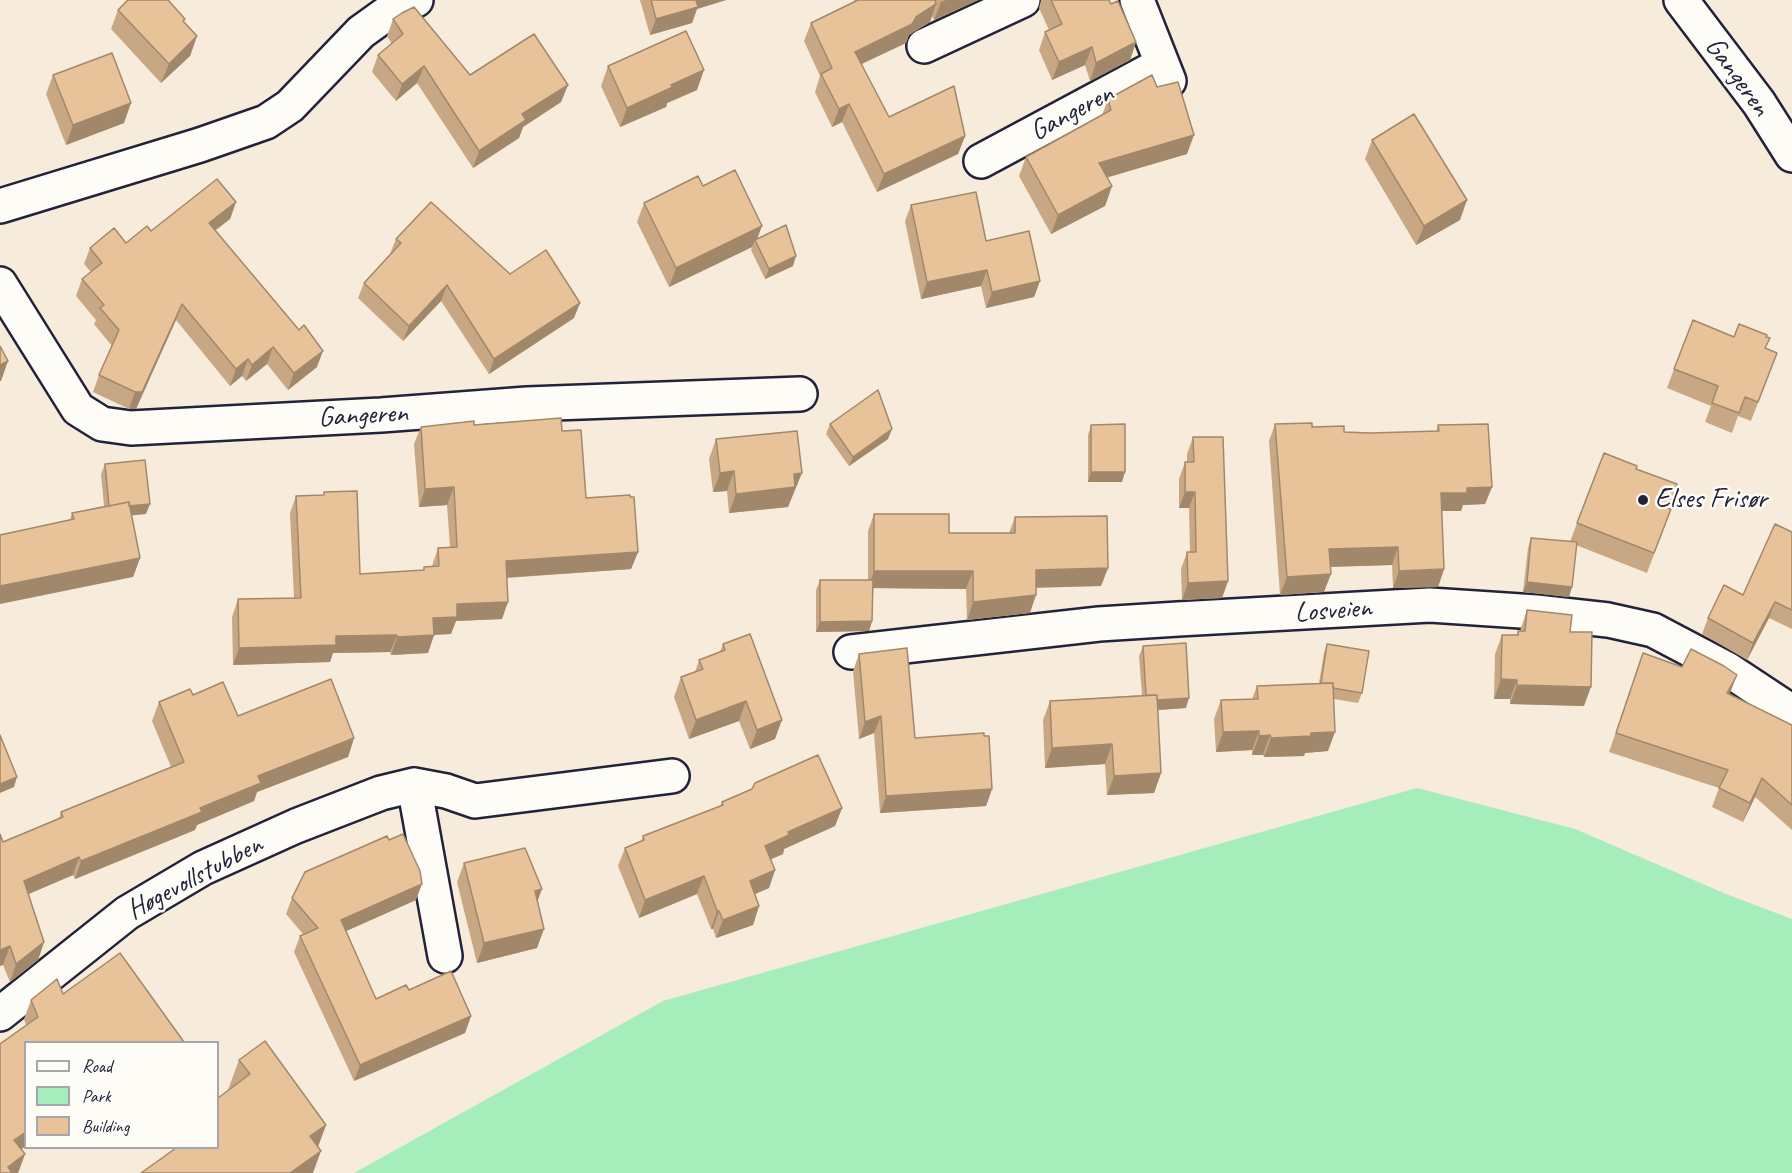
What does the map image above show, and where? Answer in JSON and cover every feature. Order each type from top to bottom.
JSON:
[{"type":"street","points":[[0,206],[200,145],[266,122],[290,106],[361,32],[386,14],[416,0]]},
{"type":"street","points":[[924,46],[1023,0]]},
{"type":"street","name":"Gangeren","points":[[981,161],[1166,73],[1137,0]]},
{"type":"street","name":"Gangeren","points":[[1681,0],[1759,103],[1792,154]]},
{"type":"street","name":"Gangeren","points":[[0,284],[78,409],[102,424],[131,428],[381,415],[527,404],[800,394]]},
{"type":"street","name":"Losveien","points":[[851,652],[1099,624],[1430,605],[1524,611],[1608,620],[1653,630],[1727,669],[1792,712]]},
{"type":"street","name":"Høgevollstubben","points":[[0,1014],[127,913],[203,868],[296,826],[381,793],[414,785],[446,791],[475,801],[672,776]]},
{"type":"street","points":[[414,785],[445,956]]},
{"type":"green space","points":[[1417,788],[1575,829],[1726,894],[1792,919],[1792,1173],[354,1173],[663,1001]]},
{"type":"building","points":[[128,0],[168,0],[197,36],[169,64],[118,10]]},
{"type":"building","points":[[651,0],[696,0],[698,7],[656,19]]},
{"type":"building","points":[[858,0],[935,0],[936,4],[916,17],[912,24],[855,52],[889,117],[954,86],[965,136],[884,174],[849,104],[839,109],[821,74],[832,68],[811,23]]},
{"type":"building","points":[[1051,0],[1109,0],[1111,4],[1118,1],[1136,42],[1096,63],[1092,47],[1059,62],[1045,32],[1062,24]]},
{"type":"building","points":[[414,7],[470,75],[534,34],[568,85],[522,114],[526,120],[479,151],[424,66],[402,84],[378,55],[403,34],[393,19]]},
{"type":"building","points":[[686,31],[704,70],[627,108],[608,66]]},
{"type":"building","points":[[112,53],[131,103],[73,125],[53,75]]},
{"type":"building","points":[[1152,75],[1157,87],[1178,82],[1194,135],[1099,163],[1112,186],[1058,215],[1026,157],[1111,110],[1108,99]]},
{"type":"building","points":[[1414,114],[1467,200],[1424,226],[1372,140]]},
{"type":"building","points":[[735,170],[762,226],[676,268],[644,203],[698,176],[703,186]]},
{"type":"building","points":[[217,179],[236,202],[209,223],[299,330],[304,325],[323,351],[294,373],[273,347],[252,365],[248,359],[236,369],[182,304],[142,392],[135,392],[99,375],[119,330],[100,308],[104,305],[82,279],[102,263],[90,248],[114,228],[126,243],[147,226],[151,231]]},
{"type":"building","points":[[976,192],[986,241],[1029,231],[1040,281],[992,292],[987,270],[927,282],[911,205]]},
{"type":"building","points":[[431,202],[510,274],[546,250],[580,303],[494,359],[447,285],[409,326],[364,283],[401,243],[396,239]]},
{"type":"building","points":[[786,225],[796,256],[769,269],[755,240]]},
{"type":"building","points":[[1693,320],[1734,337],[1739,324],[1770,338],[1765,348],[1777,353],[1758,402],[1745,397],[1739,413],[1712,403],[1718,386],[1674,369]]},
{"type":"building","points":[[0,346],[8,361],[0,365]]},
{"type":"building","points":[[878,390],[892,429],[853,457],[830,424]]},
{"type":"building","points":[[561,418],[562,431],[581,430],[586,498],[630,495],[634,497],[638,552],[506,561],[508,602],[457,604],[457,617],[433,618],[434,635],[336,636],[336,645],[239,648],[238,599],[301,598],[296,496],[357,491],[360,574],[424,570],[424,567],[439,566],[438,548],[457,547],[454,487],[425,489],[421,427],[474,421],[474,425]]},
{"type":"building","points":[[1312,423],[1312,427],[1344,426],[1344,432],[1370,433],[1439,431],[1438,425],[1488,424],[1492,487],[1467,488],[1467,493],[1441,493],[1444,569],[1399,571],[1398,547],[1329,549],[1331,574],[1287,577],[1275,424]]},
{"type":"building","points":[[1125,424],[1125,472],[1091,472],[1091,425]]},
{"type":"building","points":[[797,431],[802,473],[794,474],[795,487],[736,494],[734,471],[720,473],[716,439]]},
{"type":"building","points":[[1193,437],[1223,437],[1228,581],[1188,583],[1187,552],[1196,552],[1195,492],[1185,492],[1185,462],[1194,462]]},
{"type":"building","points":[[1604,453],[1637,466],[1636,469],[1677,484],[1668,508],[1671,509],[1654,553],[1577,523]]},
{"type":"building","points":[[145,460],[150,504],[129,506],[129,502],[109,506],[105,464]]},
{"type":"building","points":[[129,502],[140,558],[0,586],[0,535],[74,519],[72,513]]},
{"type":"building","points":[[874,514],[949,514],[949,533],[1015,533],[1015,517],[1107,516],[1108,568],[1036,570],[1036,595],[973,602],[973,571],[874,571]]},
{"type":"building","points":[[1775,524],[1792,532],[1792,610],[1775,602],[1753,643],[1708,618],[1724,585],[1743,595]]},
{"type":"building","points":[[1531,538],[1577,542],[1572,587],[1527,582]]},
{"type":"building","points":[[820,580],[873,580],[872,621],[820,622]]},
{"type":"building","points":[[1527,610],[1572,615],[1570,632],[1592,632],[1591,687],[1517,685],[1517,680],[1501,679],[1502,635],[1518,635],[1518,631],[1525,631]]},
{"type":"building","points":[[750,634],[782,720],[757,730],[746,701],[696,720],[681,677],[703,669],[699,660],[725,650],[723,644]]},
{"type":"building","points":[[1186,643],[1189,698],[1157,700],[1157,695],[1146,695],[1143,646]]},
{"type":"building","points":[[1327,644],[1369,651],[1362,693],[1333,688],[1333,683],[1321,683]]},
{"type":"building","points":[[907,648],[915,738],[984,733],[984,736],[989,736],[992,789],[886,796],[881,716],[865,722],[859,654]]},
{"type":"building","points":[[1691,649],[1737,675],[1727,693],[1792,725],[1792,805],[1762,778],[1750,803],[1719,788],[1728,770],[1616,733],[1643,653],[1682,667]]},
{"type":"building","points":[[331,679],[354,738],[258,776],[261,783],[200,808],[202,812],[81,861],[79,857],[24,881],[44,942],[16,964],[10,946],[0,950],[0,834],[3,842],[63,817],[61,812],[184,762],[159,702],[190,689],[193,695],[223,682],[238,716]]},
{"type":"building","points":[[1333,683],[1335,732],[1271,738],[1270,735],[1259,736],[1259,731],[1223,732],[1221,700],[1258,699],[1257,686]]},
{"type":"building","points":[[1157,695],[1161,773],[1114,776],[1112,744],[1052,748],[1050,701]]},
{"type":"building","points":[[0,735],[17,777],[0,784]]},
{"type":"building","points":[[818,755],[842,808],[788,832],[789,835],[765,846],[775,870],[750,881],[759,906],[723,920],[717,911],[704,876],[645,900],[625,848],[644,840],[643,836],[723,805],[722,802],[752,789],[755,783]]},
{"type":"building","points":[[403,834],[420,871],[422,884],[341,920],[376,999],[406,985],[409,990],[451,971],[471,1016],[360,1065],[300,936],[318,928],[292,898],[305,872],[387,836],[389,840]]},
{"type":"building","points":[[525,848],[542,889],[535,891],[544,929],[484,943],[464,863]]},
{"type":"building","points":[[120,953],[183,1041],[24,1041],[24,1133],[14,1140],[25,1154],[8,1167],[12,1173],[0,1173],[0,1044],[38,1017],[31,1000],[57,979],[63,994]]},
{"type":"building","points":[[265,1041],[326,1125],[310,1136],[321,1151],[290,1173],[141,1173],[175,1149],[219,1149],[219,1097],[250,1074],[239,1060]]},
{"type":"place","name":"Elses Frisør","points":[[1643,500]]}]
